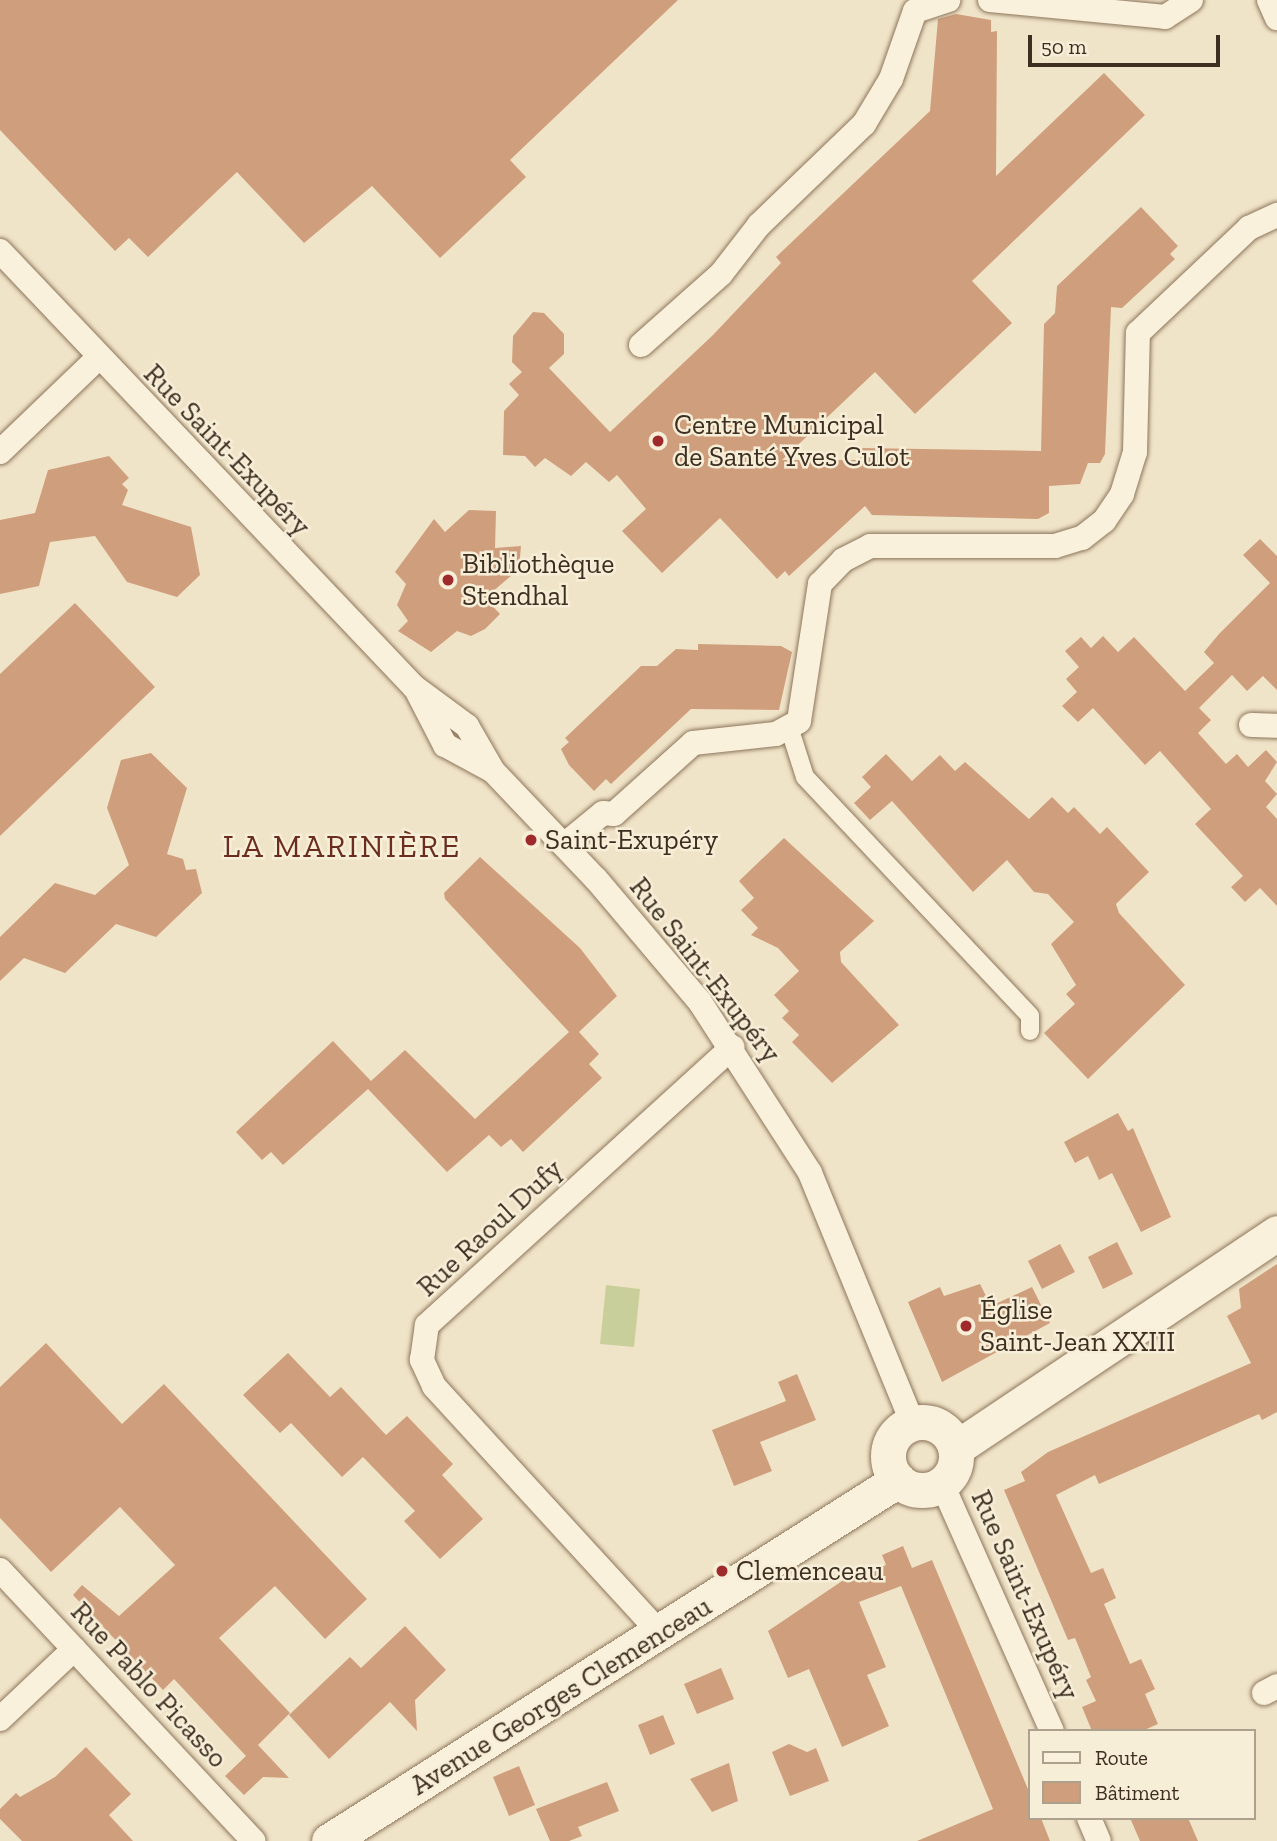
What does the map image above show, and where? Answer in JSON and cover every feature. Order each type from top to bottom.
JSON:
[{"type":"main road","points":[[956,1448],[1277,1233]]},
{"type":"main road","points":[[914,1424],[934,1424],[956,1448],[954,1468],[942,1484],[915,1490],[898,1480],[889,1447],[914,1424]]},
{"type":"main road","name":"Avenue Georges Clemenceau","points":[[329,1841],[661,1634],[898,1480]]},
{"type":"street","points":[[641,345],[721,274],[759,225],[864,124],[891,79],[915,11],[948,0]]},
{"type":"street","points":[[990,0],[1165,17],[1191,0]]},
{"type":"street","points":[[1269,0],[1277,18]]},
{"type":"street","points":[[1030,1031],[1030,1016],[805,777],[790,730],[806,704],[820,584],[843,560],[870,546],[1055,546],[1082,538],[1104,521],[1122,494],[1135,452],[1138,333],[1249,228],[1277,215]]},
{"type":"street","name":"Rue Saint-Exupéry","points":[[0,251],[97,359],[414,687],[445,745],[493,771],[564,845],[733,1046],[810,1173],[914,1424]]},
{"type":"street","points":[[0,452],[97,359]]},
{"type":"street","points":[[1251,725],[1277,726]]},
{"type":"street","points":[[564,845],[603,813],[614,814],[693,743],[790,730]]},
{"type":"street","name":"Rue Raoul Dufy","points":[[661,1634],[434,1386],[422,1360],[427,1325],[733,1046]]},
{"type":"street","name":"Rue Saint-Exupéry","points":[[942,1484],[1051,1729]]},
{"type":"street","name":"Rue Pablo Picasso","points":[[0,1570],[254,1841]]},
{"type":"street","points":[[0,1719],[74,1649]]},
{"type":"street","points":[[1090,1820],[1099,1841]]},
{"type":"green space","points":[[606,1285],[640,1289],[634,1347],[600,1344]]},
{"type":"building","points":[[0,0],[678,0],[510,160],[526,177],[440,258],[372,186],[304,243],[237,172],[148,257],[129,238],[115,251],[0,130]]},
{"type":"building","points":[[956,14],[991,20],[991,32],[997,31],[996,176],[1104,73],[1145,115],[972,281],[1012,323],[915,414],[875,372],[782,460],[860,460],[861,448],[1041,451],[1044,324],[1055,313],[1057,286],[1141,207],[1178,246],[1170,254],[1175,259],[1122,308],[1111,307],[1105,454],[1100,463],[1088,463],[1080,484],[1049,486],[1049,513],[1038,519],[872,515],[865,506],[789,576],[785,571],[777,579],[720,518],[662,573],[622,531],[646,509],[617,475],[609,482],[586,462],[571,476],[545,458],[535,467],[525,456],[503,455],[504,411],[519,395],[509,384],[522,372],[512,362],[513,336],[533,312],[544,313],[564,334],[564,354],[549,368],[610,432],[713,335],[781,263],[776,257],[930,111],[938,19]]},
{"type":"building","points":[[109,456],[129,478],[122,484],[128,490],[122,505],[191,527],[200,575],[177,597],[127,582],[95,536],[50,542],[39,586],[0,594],[0,520],[35,513],[48,470]]},
{"type":"building","name":"Bibliothèque Stendhal","points":[[469,510],[496,511],[495,548],[521,546],[519,569],[485,598],[500,614],[485,629],[471,636],[457,631],[431,652],[398,631],[408,621],[397,605],[406,584],[395,572],[434,519],[445,532]]},
{"type":"building","points":[[1260,539],[1277,556],[1277,690],[1263,676],[1247,691],[1232,675],[1199,708],[1211,720],[1198,733],[1226,764],[1237,754],[1248,767],[1266,750],[1277,762],[1265,781],[1277,794],[1266,807],[1277,819],[1277,906],[1260,888],[1245,902],[1231,887],[1243,876],[1195,824],[1211,809],[1160,751],[1145,765],[1093,708],[1078,722],[1062,706],[1077,692],[1066,679],[1079,667],[1065,651],[1081,637],[1091,648],[1103,636],[1118,652],[1134,637],[1185,691],[1214,663],[1204,652],[1270,583],[1243,555]]},
{"type":"building","points":[[75,603],[155,687],[0,836],[0,674]]},
{"type":"building","points":[[698,644],[781,646],[792,652],[779,710],[691,709],[611,784],[606,779],[594,791],[569,765],[561,749],[569,742],[565,738],[641,666],[657,666],[676,649],[698,650]]},
{"type":"building","points":[[151,753],[187,788],[167,854],[183,859],[186,870],[196,869],[202,893],[156,937],[116,924],[65,973],[24,958],[0,981],[0,937],[55,883],[95,895],[129,865],[107,808],[121,760]]},
{"type":"building","points":[[886,754],[912,781],[940,755],[955,771],[965,762],[1029,819],[1052,797],[1068,813],[1074,807],[1100,834],[1107,827],[1149,872],[1116,904],[1119,913],[1185,985],[1088,1079],[1044,1033],[1075,1004],[1066,994],[1076,985],[1051,944],[1074,922],[1048,894],[1034,892],[1007,860],[973,892],[892,801],[870,820],[854,803],[871,787],[862,777]]},
{"type":"building","points":[[784,838],[874,921],[840,952],[841,962],[899,1025],[832,1083],[792,1042],[799,1035],[782,1018],[789,1011],[774,995],[799,971],[778,948],[751,935],[758,928],[741,910],[754,898],[739,881]]},
{"type":"building","points":[[480,857],[580,948],[617,996],[579,1032],[599,1054],[589,1064],[602,1078],[523,1152],[511,1139],[501,1147],[489,1135],[447,1172],[368,1089],[283,1165],[271,1152],[262,1160],[236,1132],[333,1041],[371,1081],[405,1050],[475,1119],[569,1032],[445,899],[444,893]]},
{"type":"building","points":[[1118,1113],[1128,1131],[1133,1128],[1171,1217],[1141,1232],[1112,1173],[1099,1180],[1088,1156],[1075,1163],[1064,1142]]},
{"type":"building","points":[[1117,1242],[1133,1274],[1103,1289],[1088,1257]]},
{"type":"building","points":[[1060,1244],[1075,1272],[1042,1289],[1028,1261]]},
{"type":"building","points":[[1277,1264],[1277,1412],[1262,1420],[1259,1414],[1099,1484],[1095,1475],[1056,1495],[1091,1573],[1103,1568],[1116,1598],[1104,1604],[1130,1664],[1141,1659],[1155,1689],[1145,1694],[1158,1724],[1147,1729],[1091,1729],[1082,1707],[1096,1701],[1086,1680],[1091,1677],[1075,1638],[1068,1640],[1004,1490],[1025,1481],[1021,1472],[1048,1452],[1251,1363],[1227,1316],[1241,1308],[1239,1289]]},
{"type":"building","name":"Église Saint-Jean XXIII","points":[[980,1284],[991,1306],[1032,1287],[1050,1323],[942,1382],[908,1302],[940,1287],[944,1296]]},
{"type":"building","points":[[46,1343],[122,1424],[164,1384],[367,1599],[325,1639],[275,1586],[219,1638],[290,1713],[258,1745],[289,1778],[263,1777],[244,1795],[225,1776],[246,1756],[174,1679],[163,1690],[73,1595],[82,1585],[119,1616],[175,1565],[120,1507],[51,1572],[0,1518],[0,1387]]},
{"type":"building","points":[[288,1353],[330,1397],[341,1387],[386,1435],[407,1416],[453,1464],[442,1475],[483,1519],[440,1559],[404,1521],[415,1511],[363,1457],[342,1477],[291,1423],[280,1433],[243,1395]]},
{"type":"building","points":[[797,1374],[816,1420],[760,1442],[772,1471],[734,1486],[712,1430],[786,1401],[778,1382]]},
{"type":"building","points":[[903,1546],[912,1568],[932,1560],[1028,1789],[1028,1820],[1042,1820],[1050,1841],[917,1841],[993,1809],[901,1586],[859,1602],[886,1667],[867,1675],[889,1726],[842,1747],[809,1669],[788,1678],[768,1631],[848,1577],[886,1565],[882,1555]]},
{"type":"building","points":[[405,1626],[446,1670],[415,1700],[417,1731],[390,1702],[329,1759],[289,1715],[350,1657],[361,1668]]},
{"type":"building","points":[[721,1668],[734,1699],[697,1714],[684,1684]]},
{"type":"building","points":[[663,1715],[675,1744],[650,1755],[638,1725]]},
{"type":"building","points":[[789,1744],[807,1752],[816,1748],[829,1781],[790,1796],[772,1752]]},
{"type":"building","points":[[86,1747],[131,1794],[109,1815],[133,1841],[22,1841],[0,1819],[0,1809],[16,1793],[20,1797],[55,1777]]},
{"type":"building","points":[[729,1763],[738,1801],[712,1812],[690,1779]]},
{"type":"building","points":[[519,1766],[535,1805],[509,1816],[493,1777]]},
{"type":"building","points":[[607,1782],[619,1811],[578,1827],[582,1836],[569,1841],[550,1841],[536,1809]]},
{"type":"building","points":[[1131,1820],[1189,1820],[1198,1841],[1140,1841]]},
{"type":"place","name":"Centre Municipal de Santé Yves Culot","points":[[658,441]]},
{"type":"place","name":"Bibliothèque Stendhal","points":[[448,580]]},
{"type":"place","name":"Saint-Exupéry","points":[[531,840]]},
{"type":"place","name":"Église Saint-Jean XXIII","points":[[966,1326]]},
{"type":"place","name":"Clemenceau","points":[[722,1571]]},
{"type":"district","name":"LA MARINIÈRE","points":[[342,846]]}]
